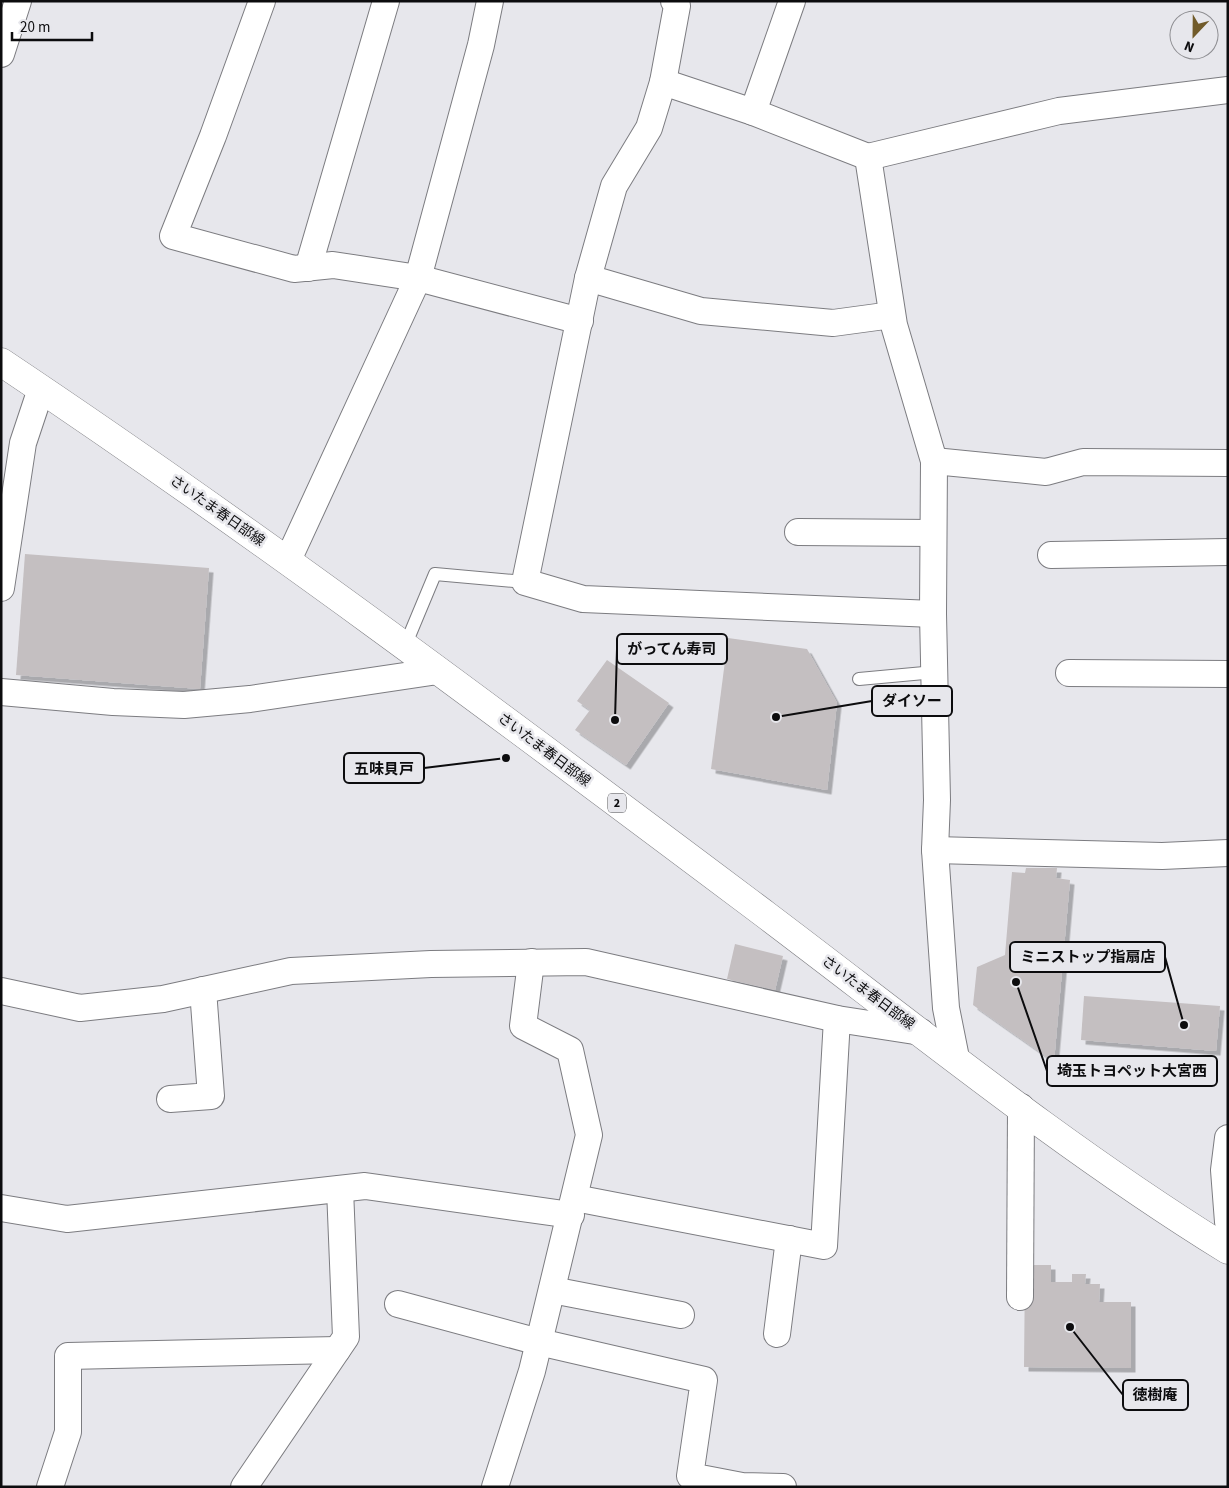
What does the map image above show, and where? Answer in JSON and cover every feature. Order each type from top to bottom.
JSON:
[{"type":"main road","name":"さいたま春日部線","points":[[1,362],[288,560],[1119,1181],[1228,1250]]},
{"type":"street","points":[[1,54],[18,1]]},
{"type":"street","points":[[262,1],[213,136],[173,236],[294,269],[332,266],[418,278],[580,322]]},
{"type":"street","points":[[308,268],[386,1]]},
{"type":"street","points":[[288,560],[418,278],[481,45],[490,1]]},
{"type":"street","points":[[674,1],[677,6],[663,82],[649,128],[614,186],[588,278],[526,582],[583,600],[933,614]]},
{"type":"street","points":[[753,112],[792,1]]},
{"type":"street","points":[[663,82],[753,112],[868,158],[1058,111],[1228,90]]},
{"type":"street","points":[[868,158],[892,315],[934,461],[933,614],[936,672],[937,800],[935,850],[946,1008],[956,1058]]},
{"type":"street","points":[[588,278],[701,311],[833,323],[892,315]]},
{"type":"street","points":[[1,588],[7,504],[23,443],[41,389]]},
{"type":"street","points":[[934,461],[1046,472],[1083,462],[1228,462]]},
{"type":"street","points":[[798,532],[934,533]]},
{"type":"street","points":[[1051,555],[1228,552]]},
{"type":"street","points":[[1,692],[113,702],[184,705],[250,700],[438,671]]},
{"type":"street","points":[[1069,673],[1228,674]]},
{"type":"street","points":[[935,850],[1162,856],[1228,854]]},
{"type":"street","points":[[495,1487],[539,1342],[589,1135],[570,1050],[523,1026],[531,962]]},
{"type":"street","points":[[1,991],[80,1008],[163,999],[291,971],[432,964],[586,962],[837,1019],[921,1032]]},
{"type":"street","points":[[170,1099],[211,1096],[203,990]]},
{"type":"street","points":[[1,1208],[67,1218],[365,1186],[573,1207],[824,1246],[837,1019]]},
{"type":"street","points":[[1020,1297],[1021,1107]]},
{"type":"street","points":[[1228,1138],[1224,1170],[1228,1222]]},
{"type":"street","points":[[244,1487],[346,1338],[340,1189]]},
{"type":"street","points":[[777,1334],[788,1239]]},
{"type":"street","points":[[552,1290],[681,1315]]},
{"type":"street","points":[[398,1304],[539,1342],[704,1380],[690,1476],[742,1486],[783,1487]]},
{"type":"street","points":[[50,1487],[68,1432],[68,1356],[337,1350]]},
{"type":"lane","points":[[405,646],[435,574],[526,582]]},
{"type":"lane","points":[[859,679],[936,672]]},
{"type":"building","points":[[25,554],[209,568],[200,689],[16,675]]},
{"type":"building","points":[[728,638],[807,649],[837,703],[827,790],[711,769]]},
{"type":"building","points":[[607,660],[669,703],[626,765],[575,730],[590,710],[577,701]]},
{"type":"building","points":[[1026,868],[1057,868],[1056,878],[1070,880],[1054,1062],[973,1005],[977,967],[1005,955],[1012,872],[1025,873]]},
{"type":"building","points":[[735,944],[783,956],[775,990],[727,979]]},
{"type":"building","points":[[1084,996],[1220,1006],[1216,1051],[1081,1040]]},
{"type":"building","points":[[1025,1265],[1051,1265],[1051,1282],[1072,1282],[1072,1274],[1086,1274],[1085,1284],[1100,1284],[1099,1302],[1131,1302],[1131,1368],[1024,1367]]},
{"type":"place","name":"ダイソー","points":[[776,717]]},
{"type":"place","name":"がってん寿司","points":[[615,720]]},
{"type":"place","name":"五味貝戸","points":[[506,758]]},
{"type":"place","name":"埼玉トヨペット大宮西","points":[[1016,982]]},
{"type":"place","name":"ミニストップ指扇店","points":[[1184,1025]]},
{"type":"place","name":"徳樹庵","points":[[1070,1327]]}]
